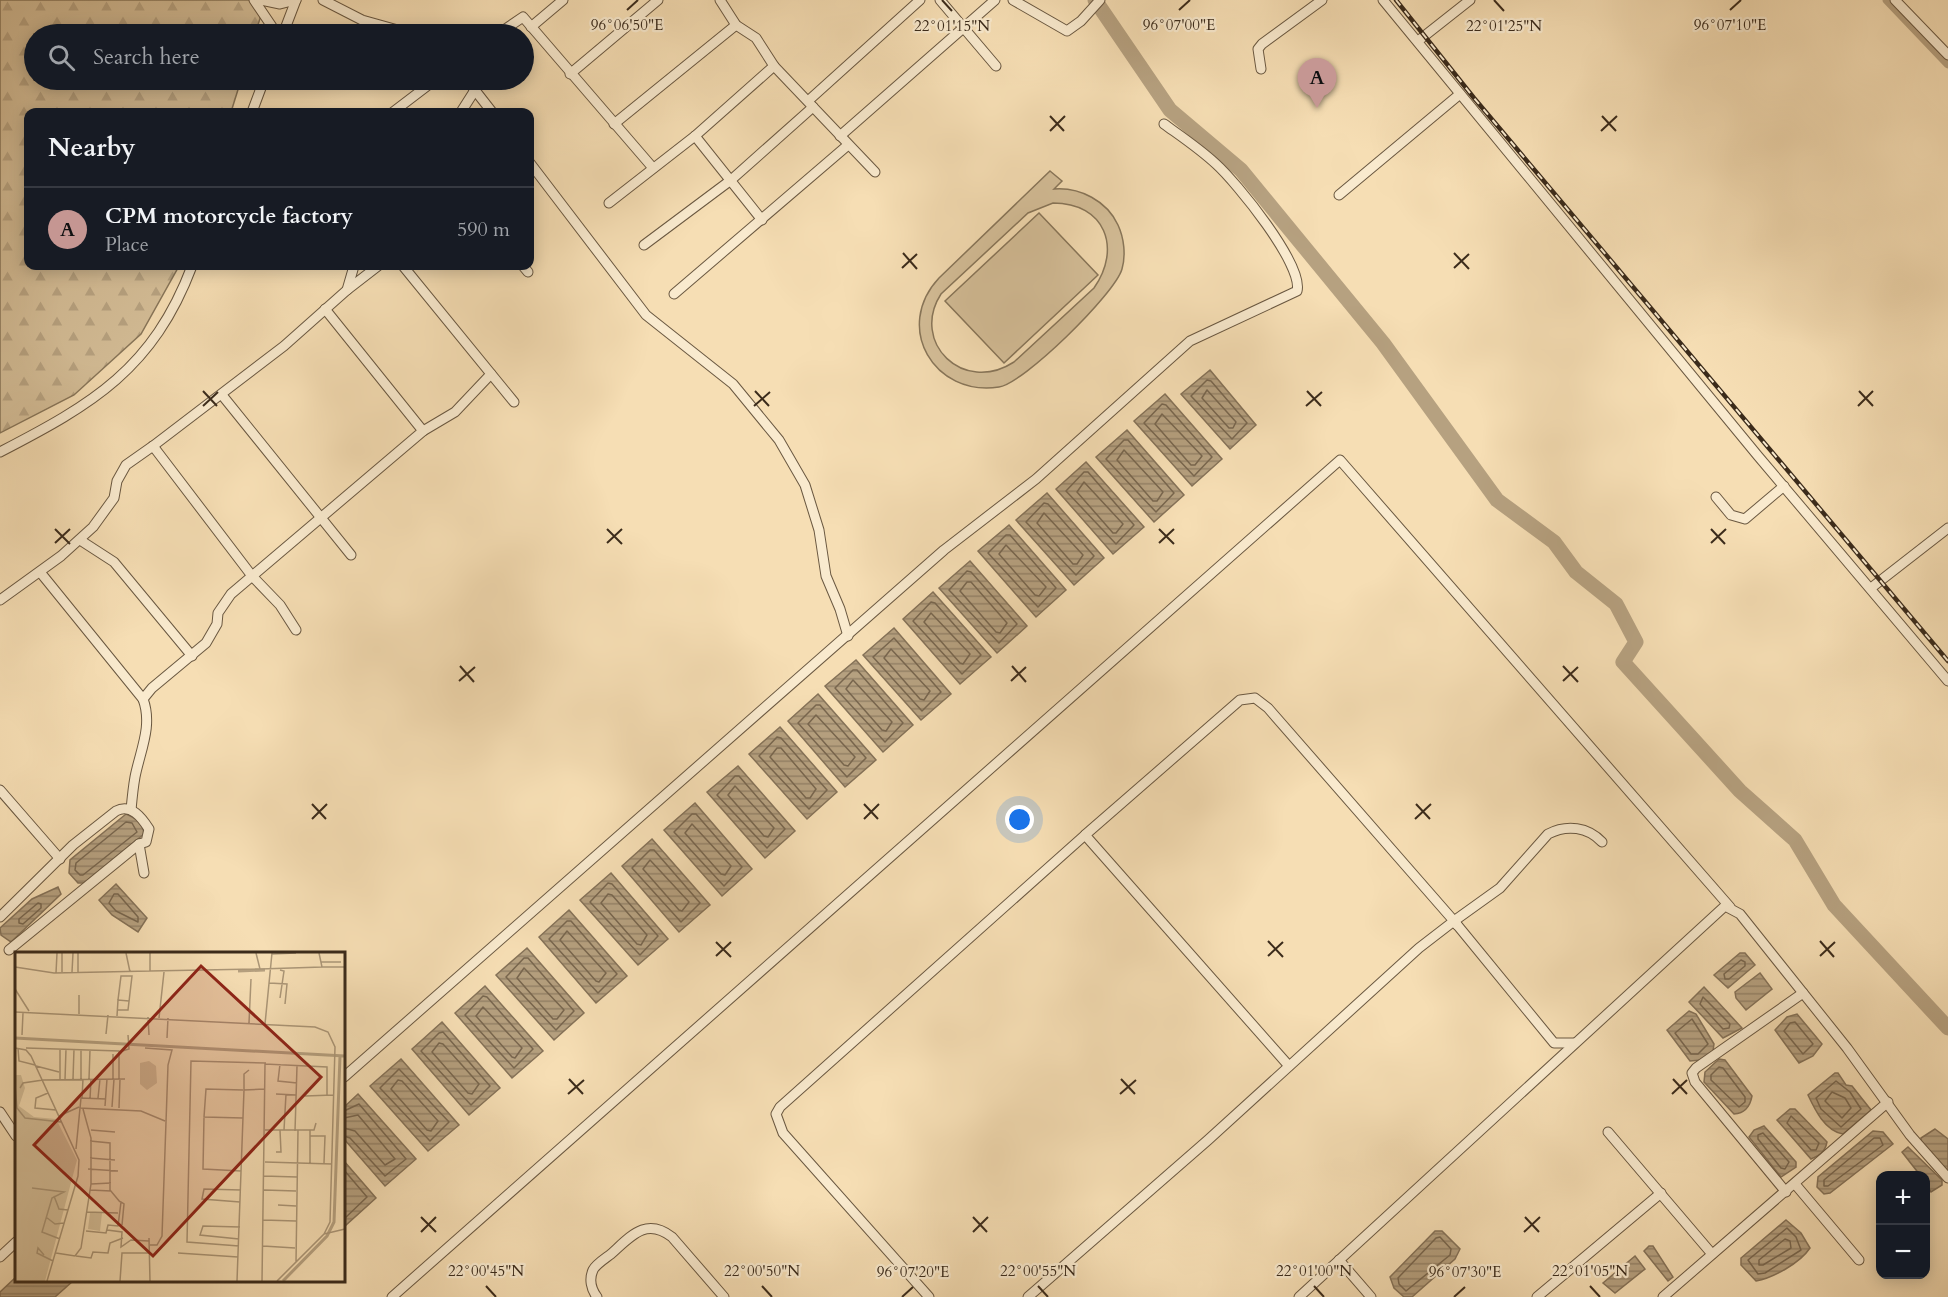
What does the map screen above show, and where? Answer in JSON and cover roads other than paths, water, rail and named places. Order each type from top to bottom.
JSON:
[{"type":"street","points":[[254,0],[270,24]]},
{"type":"street","points":[[261,0],[280,4],[296,0]]},
{"type":"street","points":[[287,24],[296,0]]},
{"type":"street","points":[[323,0],[362,20],[376,24]]},
{"type":"street","points":[[534,24],[562,0]]},
{"type":"street","points":[[570,74],[658,0]]},
{"type":"street","points":[[720,0],[736,25],[756,38],[774,66],[874,172]]},
{"type":"street","points":[[644,245],[730,180],[920,0]]},
{"type":"street","points":[[940,0],[996,66]]},
{"type":"street","points":[[840,136],[995,0]]},
{"type":"street","points":[[1013,0],[1062,28],[1071,30],[1100,0]]},
{"type":"street","points":[[1261,69],[1258,49],[1262,44],[1322,0]]},
{"type":"street","points":[[1383,0],[1948,681]]},
{"type":"street","points":[[1418,41],[1470,0]]},
{"type":"street","points":[[1895,0],[1948,55]]},
{"type":"street","points":[[513,24],[523,17],[529,24]]},
{"type":"street","points":[[614,124],[736,25]]},
{"type":"street","points":[[534,31],[653,168]]},
{"type":"street","points":[[609,203],[695,136],[774,66]]},
{"type":"street","points":[[254,108],[260,90]]},
{"type":"street","points":[[398,108],[422,90]]},
{"type":"street","points":[[464,108],[475,90],[489,108]]},
{"type":"street","points":[[1339,195],[1460,94]]},
{"type":"street","points":[[345,1076],[944,550],[1036,479],[1190,341],[1297,291],[1298,281],[1289,262],[1269,227],[1239,188],[1206,155],[1164,124]]},
{"type":"street","points":[[695,136],[762,220]]},
{"type":"street","points":[[674,294],[848,146]]},
{"type":"street","points":[[534,168],[646,315],[661,330],[733,384],[779,440],[805,485],[819,530],[826,576],[848,636]]},
{"type":"street","points":[[0,452],[58,422],[108,389],[125,374],[162,328],[191,270]]},
{"type":"street","points":[[346,290],[353,270]]},
{"type":"street","points":[[0,600],[80,540],[102,516],[114,498],[117,481],[126,465],[222,395],[373,270]]},
{"type":"street","points":[[406,270],[514,402]]},
{"type":"street","points":[[325,309],[423,431]]},
{"type":"street","points":[[143,699],[152,688],[192,656],[213,633],[218,613],[231,594],[320,516],[423,431],[455,412],[491,374]]},
{"type":"street","points":[[222,395],[351,555]]},
{"type":"street","points":[[153,446],[252,576],[280,605],[296,630]]},
{"type":"street","points":[[392,1297],[1340,460],[1730,907],[1740,914],[1888,1102],[1910,1135],[1948,1178]]},
{"type":"street","points":[[1716,497],[1731,515],[1745,519],[1784,486]]},
{"type":"street","points":[[1870,588],[1948,528]]},
{"type":"street","points":[[80,540],[114,562],[192,656]]},
{"type":"street","points":[[40,572],[143,699],[147,717],[145,741],[135,778],[131,810]]},
{"type":"street","points":[[929,1297],[783,1132],[776,1114],[780,1107],[1240,700],[1255,698],[1268,708],[1454,921],[1554,1043],[1574,1043]]},
{"type":"street","points":[[0,790],[60,859]]},
{"type":"street","points":[[0,917],[73,845],[116,811],[131,810],[139,815],[149,830],[146,842],[139,844],[9,950]]},
{"type":"street","points":[[1028,1297],[1419,948],[1500,888],[1548,834],[1559,829],[1580,829],[1590,832],[1602,842]]},
{"type":"street","points":[[1085,835],[1288,1066]]},
{"type":"street","points":[[139,844],[144,873]]},
{"type":"street","points":[[1299,1297],[1722,907],[1730,907]]},
{"type":"street","points":[[1786,1192],[1702,1091],[1692,1073],[1803,993]]},
{"type":"street","points":[[1663,1297],[1888,1102]]},
{"type":"street","points":[[0,1112],[15,1134]]},
{"type":"street","points":[[1608,1132],[1712,1254]]},
{"type":"street","points":[[1795,1184],[1859,1260]]},
{"type":"street","points":[[1537,1297],[1661,1193]]},
{"type":"street","points":[[597,1297],[591,1284],[594,1269],[638,1231],[653,1228],[662,1230],[672,1238],[724,1297]]},
{"type":"street","points":[[0,1257],[15,1243]]},
{"type":"street","points":[[1339,1260],[1371,1297]]},
{"type":"water","points":[[1210,370],[1256,425],[1230,449],[1181,394]]},
{"type":"water","points":[[1165,394],[1222,459],[1192,486],[1134,421]]},
{"type":"water","points":[[1127,430],[1184,495],[1154,522],[1096,457]]},
{"type":"water","points":[[1086,462],[1144,527],[1113,554],[1056,489]]},
{"type":"water","points":[[1047,493],[1104,558],[1074,585],[1016,520]]},
{"type":"water","points":[[1009,525],[1066,590],[1036,617],[978,551]]},
{"type":"water","points":[[970,561],[1027,626],[997,653],[939,588]]},
{"type":"water","points":[[933,592],[991,657],[960,684],[903,619]]},
{"type":"water","points":[[894,628],[951,694],[921,720],[863,655]]},
{"type":"water","points":[[856,660],[913,725],[883,752],[825,686]]},
{"type":"water","points":[[818,694],[876,760],[845,787],[788,721]]},
{"type":"water","points":[[780,727],[837,792],[807,819],[749,754]]},
{"type":"water","points":[[738,766],[795,831],[765,858],[707,792]]},
{"type":"water","points":[[695,803],[752,869],[722,896],[664,830]]},
{"type":"water","points":[[126,814],[138,821],[144,834],[84,883],[78,883],[69,873],[70,860]]},
{"type":"water","points":[[652,839],[710,905],[679,932],[622,866]]},
{"type":"water","points":[[611,873],[668,939],[638,965],[580,900]]},
{"type":"water","points":[[116,884],[147,918],[138,932],[112,915],[99,900]]},
{"type":"water","points":[[58,887],[61,894],[11,942],[1,935],[0,928],[32,899]]},
{"type":"water","points":[[569,910],[627,976],[596,1003],[539,937]]},
{"type":"water","points":[[527,948],[584,1013],[554,1040],[496,975]]},
{"type":"water","points":[[1740,953],[1745,953],[1755,965],[1728,988],[1714,975]]},
{"type":"water","points":[[1760,973],[1772,989],[1746,1010],[1736,998],[1735,992]]},
{"type":"water","points":[[485,986],[543,1051],[512,1078],[455,1013]]},
{"type":"water","points":[[1704,987],[1742,1028],[1723,1038],[1689,1002]]},
{"type":"water","points":[[1689,1011],[1696,1014],[1714,1044],[1713,1051],[1701,1060],[1690,1061],[1667,1030]]},
{"type":"water","points":[[1797,1014],[1822,1044],[1813,1056],[1799,1063],[1775,1030],[1787,1017]]},
{"type":"water","points":[[442,1022],[500,1088],[469,1115],[412,1049]]},
{"type":"water","points":[[401,1059],[459,1125],[428,1151],[370,1086]]},
{"type":"water","points":[[1719,1059],[1725,1060],[1752,1096],[1744,1111],[1734,1114],[1704,1082],[1705,1072]]},
{"type":"water","points":[[1838,1073],[1846,1085],[1852,1086],[1871,1110],[1843,1134],[1826,1124],[1817,1113],[1808,1095]]},
{"type":"water","points":[[358,1094],[416,1159],[385,1186],[345,1140],[345,1106]]},
{"type":"water","points":[[1790,1109],[1795,1109],[1827,1142],[1823,1151],[1811,1159],[1777,1120]]},
{"type":"water","points":[[1764,1126],[1796,1162],[1796,1167],[1781,1177],[1749,1137],[1754,1130]]},
{"type":"water","points":[[1935,1129],[1948,1139],[1948,1173],[1921,1143],[1921,1138]]},
{"type":"water","points":[[1873,1131],[1883,1132],[1893,1144],[1830,1193],[1824,1194],[1817,1187],[1818,1177]]},
{"type":"water","points":[[1908,1147],[1942,1180],[1942,1185],[1931,1192],[1930,1171],[1917,1171],[1902,1152]]},
{"type":"water","points":[[345,1162],[376,1198],[346,1225],[345,1224]]},
{"type":"water","points":[[1786,1220],[1801,1233],[1810,1248],[1806,1254],[1786,1269],[1756,1281],[1741,1265],[1741,1258]]},
{"type":"water","points":[[1435,1231],[1442,1231],[1460,1249],[1455,1259],[1412,1297],[1404,1297],[1394,1288],[1390,1277]]},
{"type":"water","points":[[1649,1246],[1653,1246],[1673,1277],[1668,1281],[1644,1251]]},
{"type":"water","points":[[1635,1256],[1645,1269],[1615,1293],[1603,1283]]},
{"type":"water","points":[[15,1278],[15,1282],[72,1282],[55,1297],[0,1297],[0,1292]]},
{"type":"waterway","points":[[1095,0],[1170,110],[1241,170],[1383,343],[1497,500],[1554,542],[1576,572],[1616,604],[1636,642],[1623,662],[1740,791],[1795,840],[1834,905],[1948,1028]]},
{"type":"waterway","points":[[1887,0],[1948,64]]},
{"type":"railway","points":[[1396,0],[1474,98],[1948,661]]},
{"type":"place","name":"CPM motorcycle factory","points":[[1317,108]]}]
